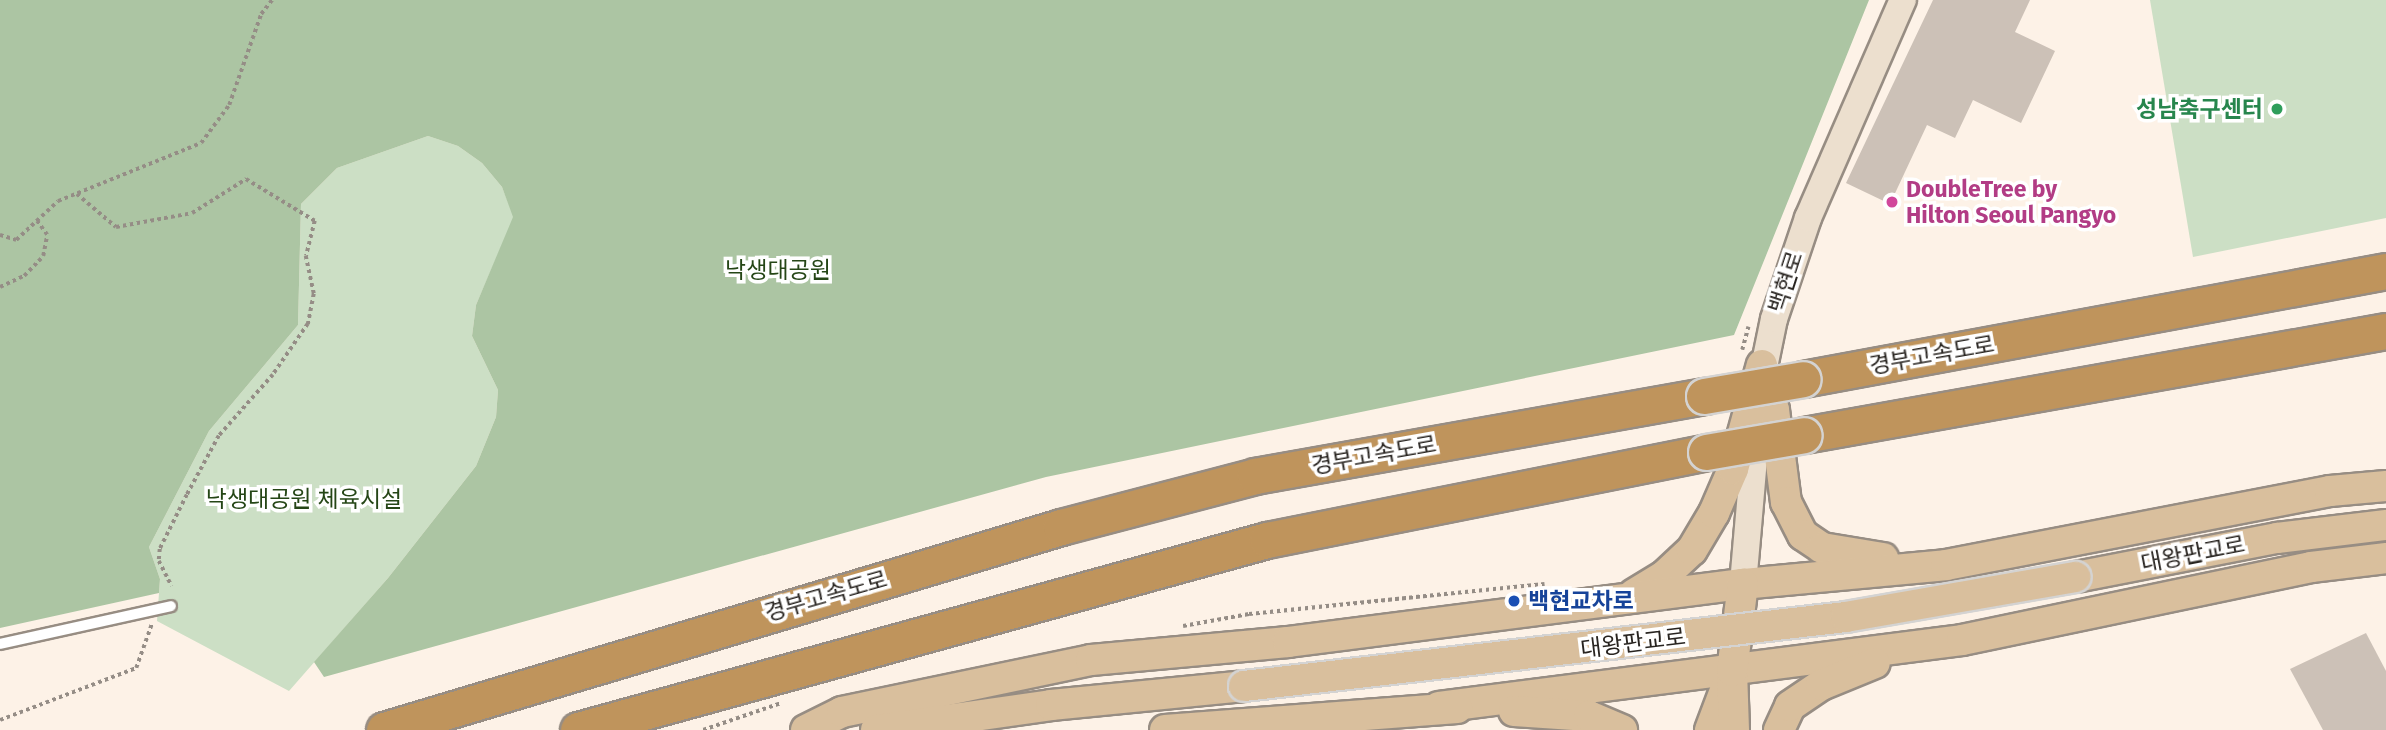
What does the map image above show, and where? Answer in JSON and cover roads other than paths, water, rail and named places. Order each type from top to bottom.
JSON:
[{"type":"highway","name":"경부고속도로","points":[[384,730],[1061,527],[1255,476],[1803,379],[2386,271]]},
{"type":"highway","points":[[578,730],[1267,540],[1706,452],[2386,331]]},
{"type":"main road","name":"백현로","points":[[1743,584],[1762,365],[1808,218],[1903,0]]},
{"type":"main road","points":[[1762,365],[1774,410],[1786,502],[1803,535],[1822,548],[1860,558],[1946,565]]},
{"type":"main road","points":[[1627,598],[1664,576],[1692,550],[1709,522],[1733,469],[1762,365]]},
{"type":"main road","name":"대왕판교로","points":[[806,730],[842,712],[1091,660],[1288,642],[1743,584],[1946,565],[2330,491],[2386,486]]},
{"type":"main road","name":"대왕판교로","points":[[876,730],[1846,617],[2076,577],[2277,538],[2386,525]]},
{"type":"main road","name":"대왕판교로","points":[[1439,707],[1962,640],[2311,567],[2386,558]]},
{"type":"main road","points":[[1734,730],[1732,671],[1743,584]]},
{"type":"main road","points":[[1779,730],[1790,706],[1821,685],[1865,665],[1962,640]]},
{"type":"main road","points":[[1710,730],[1732,671]]},
{"type":"main road","points":[[1165,730],[1439,707],[1589,716],[1622,730]]},
{"type":"lane","points":[[0,644],[158,606],[171,606]]},
{"type":"place","name":"성남축구센터","points":[[2277,109]]},
{"type":"place","name":"DoubleTree by Hilton Seoul Pangyo","points":[[1892,202]]},
{"type":"place","name":"백현교차로","points":[[1514,601]]},
{"type":"park label","name":"낙생대공원","points":[[778,270]]},
{"type":"park label","name":"낙생대공원 체육시설","points":[[304,499]]}]
